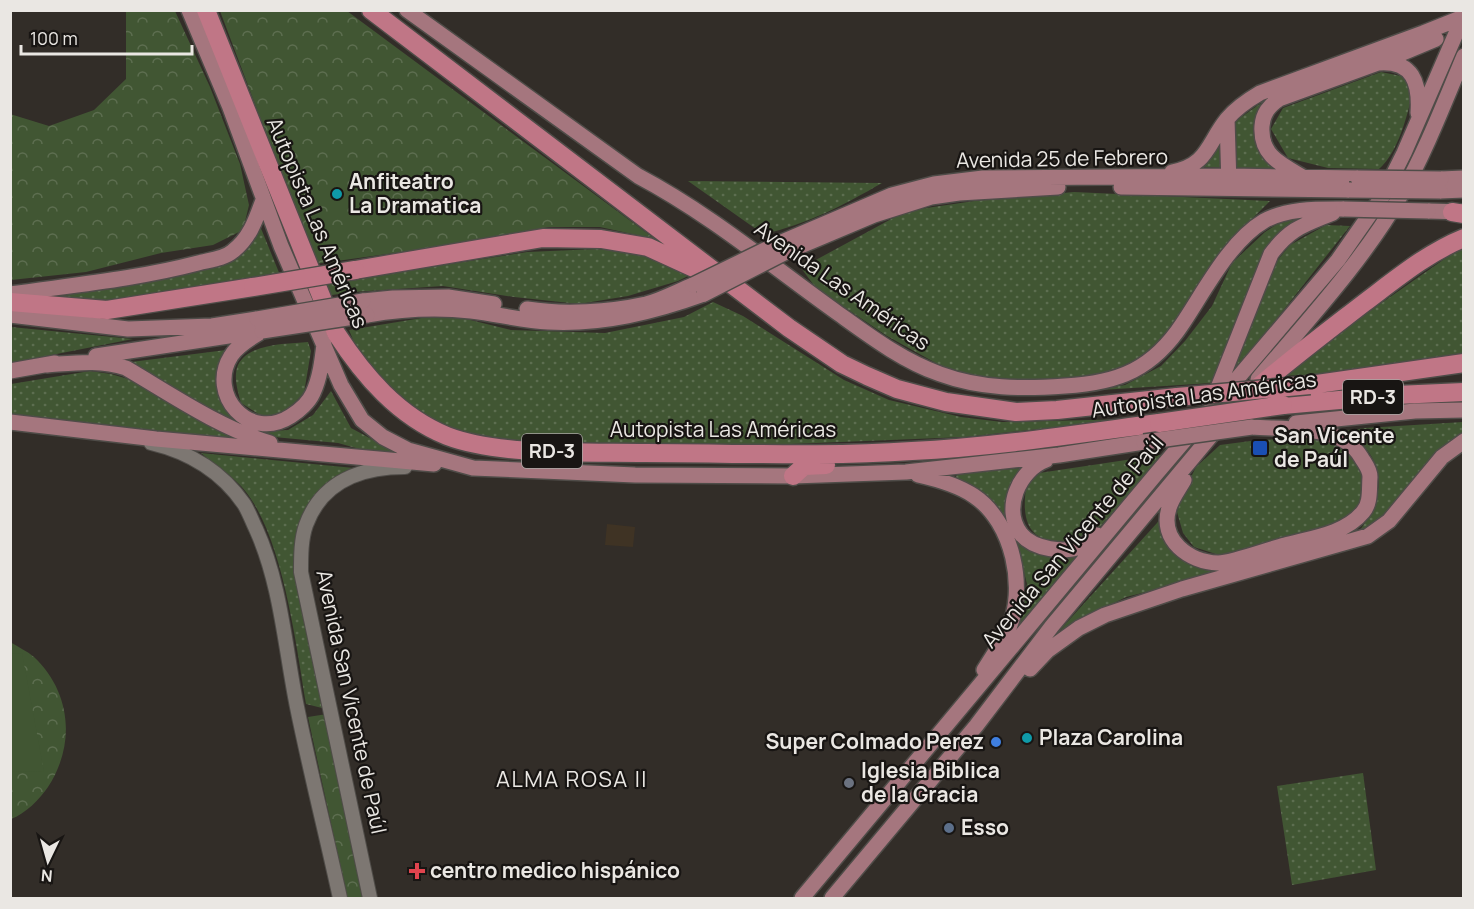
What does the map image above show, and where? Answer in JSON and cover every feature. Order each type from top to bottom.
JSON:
[{"type":"highway","name":"Autopista Las Américas","points":[[206,10],[336,333],[355,363],[375,386],[400,408],[448,436],[469,442],[520,450],[799,454],[911,452],[1038,440],[1283,405],[1396,394],[1464,392]]},
{"type":"highway","name":"Autopista Las Américas","points":[[371,10],[789,328],[842,364],[897,388],[946,402],[1016,412],[1310,385],[1464,374]]},
{"type":"highway","points":[[10,302],[106,310],[543,238],[602,239],[648,247],[739,288]]},
{"type":"highway","points":[[1235,407],[1277,369],[1402,274],[1432,253],[1464,238]]},
{"type":"highway","points":[[1310,385],[1464,363]]},
{"type":"highway","points":[[793,476],[804,466],[947,456],[960,447]]},
{"type":"main road","points":[[189,10],[230,105],[263,200],[341,385],[362,420],[383,437],[408,450],[473,468]]},
{"type":"main road","name":"Avenida Las Américas","points":[[407,10],[638,176],[675,196],[893,351],[922,367],[980,385],[1015,389],[1088,385],[1128,374],[1147,362],[1164,347],[1181,327],[1232,251],[1245,236],[1266,220],[1302,210],[1460,213]]},
{"type":"main road","points":[[1303,177],[1271,156],[1263,146],[1261,138],[1263,117],[1270,105],[1278,99],[1378,63],[1461,21]]},
{"type":"main road","points":[[1144,177],[1190,167],[1205,153],[1227,119],[1241,104],[1260,93],[1461,21]]},
{"type":"main road","name":"Avenida San Vicente de Paúl","points":[[802,898],[1344,251],[1382,197],[1461,21]]},
{"type":"main road","name":"Avenida San Vicente de Paúl","points":[[832,898],[976,726],[1052,626],[1358,259],[1402,194],[1464,56]]},
{"type":"main road","points":[[1378,63],[1388,62],[1403,68],[1415,78],[1419,94],[1418,121]]},
{"type":"main road","points":[[1227,119],[1229,182]]},
{"type":"main road","name":"Avenida 25 de Febrero","points":[[260,325],[365,308],[393,298],[448,297],[542,311],[591,311],[648,303],[699,289],[892,195],[934,184],[983,178],[1144,177],[1229,182],[1441,185],[1464,190]]},
{"type":"main road","name":"Avenida 25 de Febrero","points":[[780,249],[874,215],[931,198],[958,193],[1303,177],[1353,184]]},
{"type":"main road","name":"Avenida 25 de Febrero","points":[[1441,185],[1464,178]]},
{"type":"main road","points":[[10,294],[177,269],[219,258],[232,253],[244,241],[253,226],[263,200]]},
{"type":"main road","points":[[1206,417],[1270,254],[1293,230],[1344,209]]},
{"type":"main road","points":[[10,315],[128,329],[260,325]]},
{"type":"main road","points":[[260,325],[232,354],[226,365],[224,386],[232,408],[252,422],[266,426],[282,422],[297,412],[312,396],[321,366],[324,344]]},
{"type":"main road","points":[[10,371],[260,325]]},
{"type":"main road","points":[[47,365],[93,361],[120,366],[210,418],[248,436],[301,453]]},
{"type":"main road","points":[[10,422],[301,453],[473,468],[635,475],[793,476],[906,472],[1059,456],[1252,427],[1415,411],[1464,410]]},
{"type":"main road","points":[[1198,453],[1169,507],[1167,522],[1170,536],[1187,555],[1196,559],[1220,563],[1345,528],[1364,511],[1369,500],[1370,471],[1356,447],[1341,437],[1325,432],[1252,427]]},
{"type":"main road","points":[[976,726],[1047,651],[1078,628],[1105,615],[1182,589],[1368,536],[1389,521],[1442,457],[1464,441]]},
{"type":"main road","points":[[1059,456],[1040,462],[1030,469],[1016,489],[1014,512],[1016,523],[1022,534],[1033,543],[1048,548],[1066,550],[1081,547],[1090,542],[1156,474]]},
{"type":"main road","points":[[906,472],[935,479],[974,496],[1001,526],[1010,546],[1015,568],[1016,590],[1008,630],[959,712]]},
{"type":"street","points":[[102,432],[167,447],[188,456],[213,471],[232,488],[246,506],[265,549],[273,575],[297,707],[340,898]]},
{"type":"street","name":"Avenida San Vicente de Paúl","points":[[370,898],[301,572],[301,549],[305,526],[321,498],[347,478],[361,472],[384,468],[473,468]]},
{"type":"shaded area","points":[[607,524],[635,527],[633,547],[605,545]]},
{"type":"green space","points":[[126,11],[175,11],[210,87],[240,164],[249,205],[243,230],[213,245],[161,253],[86,272],[11,280],[10,114],[49,126],[94,110],[126,79]]},
{"type":"green space","points":[[220,11],[347,11],[655,239],[600,227],[549,227],[409,251],[315,264]]},
{"type":"green space","points":[[1381,72],[1406,77],[1413,90],[1397,143],[1379,169],[1328,168],[1288,158],[1271,129],[1283,108]]},
{"type":"green space","points":[[1261,103],[1256,141],[1262,154],[1278,170],[1204,167],[1224,133]]},
{"type":"green space","points":[[688,181],[882,183],[824,213],[763,234]]},
{"type":"green space","points":[[1074,192],[1270,201],[1228,243],[1185,311],[1148,353],[1105,375],[1006,382],[952,372],[887,336],[816,288],[801,268],[906,211],[974,201]]},
{"type":"green space","points":[[1305,218],[1281,232],[1212,383],[1085,391],[1125,385],[1161,366],[1185,341],[1212,306],[1232,263],[1265,232],[1282,221]]},
{"type":"green space","points":[[1326,225],[1350,226],[1229,379],[1272,267],[1290,245]]},
{"type":"green space","points":[[260,226],[280,275],[201,292],[52,306],[47,293],[211,265]]},
{"type":"green space","points":[[1463,246],[1463,357],[1327,374],[1277,376]]},
{"type":"green space","points":[[597,249],[641,253],[683,271],[688,276],[628,296],[579,304],[443,286],[325,296],[320,284],[527,252]]},
{"type":"green space","points":[[713,302],[743,316],[844,380],[889,400],[961,417],[1002,422],[1132,419],[965,437],[766,445],[625,446],[468,438],[425,415],[364,366],[349,330],[446,314],[511,330],[605,333],[684,317]]},
{"type":"green space","points":[[11,327],[133,339],[11,363]]},
{"type":"green space","points":[[308,342],[311,351],[304,393],[282,415],[260,415],[241,403],[236,374],[243,358],[251,352],[269,346]]},
{"type":"green space","points":[[226,350],[217,386],[225,407],[260,428],[272,431],[288,430],[313,415],[331,391],[351,428],[405,457],[338,443],[247,432],[131,362]]},
{"type":"green space","points":[[90,371],[135,381],[236,439],[56,421],[11,414],[11,384]]},
{"type":"green space","points":[[1463,422],[1463,435],[1387,517],[1356,535],[1374,507],[1379,480],[1370,454],[1346,431]]},
{"type":"green space","points":[[1333,439],[1352,452],[1365,474],[1363,499],[1344,524],[1222,556],[1194,547],[1183,533],[1177,512],[1182,495],[1196,467],[1220,445],[1258,440]]},
{"type":"green space","points":[[201,453],[354,468],[330,484],[301,525],[326,709],[306,704],[279,564],[259,512],[246,492],[231,476]]},
{"type":"green space","points":[[1166,454],[1086,542],[1054,542],[1043,539],[1034,533],[1029,525],[1025,514],[1027,482],[1039,473]]},
{"type":"green space","points":[[1021,468],[1012,487],[1025,543],[1085,549],[997,656],[1014,626],[1027,584],[1016,541],[1001,513],[978,491],[955,480],[957,474]]},
{"type":"green space","points":[[1166,508],[1178,554],[1189,563],[1231,571],[1126,597],[1059,631],[1157,523]]},
{"type":"green space","points":[[10,642],[34,657],[56,686],[62,702],[66,736],[57,771],[48,787],[32,806],[11,819]]},
{"type":"green space","points":[[22,653],[44,772],[11,771],[11,654]]},
{"type":"green space","points":[[327,714],[367,898],[347,898],[308,717]]},
{"type":"green space","points":[[1363,773],[1376,870],[1292,885],[1277,786]]},
{"type":"place","name":"Anfiteatro La Dramatica","points":[[337,194]]},
{"type":"place","name":"San Vicente de Paúl","points":[[1260,448]]},
{"type":"place","name":"Plaza Carolina","points":[[1027,738]]},
{"type":"place","name":"Super Colmado Perez","points":[[996,742]]},
{"type":"place","name":"Iglesia Biblica de la Gracia","points":[[849,783]]},
{"type":"place","name":"Esso","points":[[949,828]]},
{"type":"place","name":"centro medico hispánico","points":[[417,871]]},
{"type":"district","name":"ALMA ROSA II","points":[[572,779]]}]
